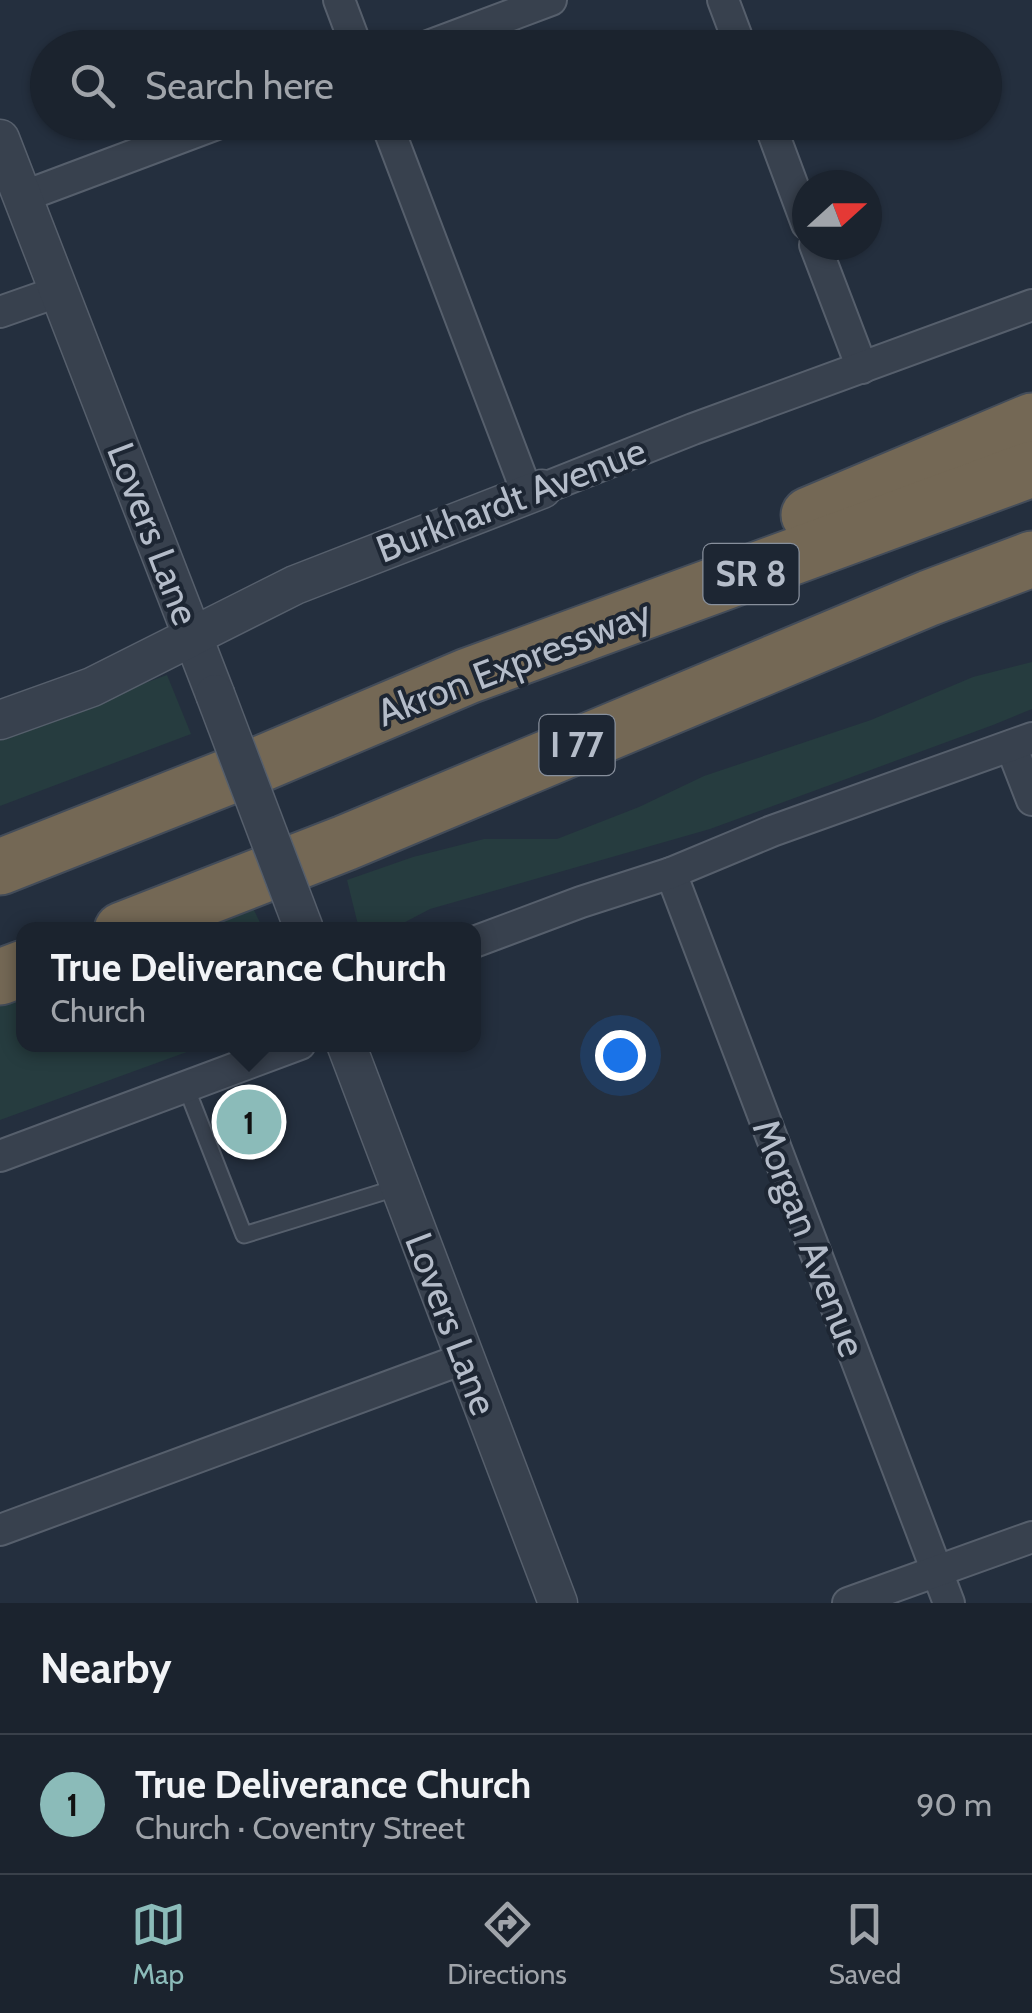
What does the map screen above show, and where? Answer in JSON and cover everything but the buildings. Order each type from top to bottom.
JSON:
[{"type":"highway","points":[[468,676],[785,526],[1032,421]]},
{"type":"highway","name":"Akron Expressway","points":[[0,867],[263,763],[468,676],[1032,469]]},
{"type":"highway","name":"I 77","points":[[143,922],[345,843],[929,598],[1032,559]]},
{"type":"street","points":[[339,0],[350,30]]},
{"type":"street","points":[[471,30],[552,0]]},
{"type":"street","points":[[723,0],[734,30]]},
{"type":"street","name":"Lovers Lane","points":[[0,139],[301,922]]},
{"type":"street","points":[[22,197],[174,140]]},
{"type":"street","points":[[393,140],[535,492]]},
{"type":"street","points":[[776,140],[792,184]]},
{"type":"street","points":[[821,260],[862,368]]},
{"type":"street","points":[[0,312],[57,292]]},
{"type":"street","name":"Burkhardt Avenue","points":[[0,720],[92,687],[295,586],[693,429],[1032,305]]},
{"type":"street","points":[[481,939],[1022,742],[1032,800]]},
{"type":"street","name":"Morgan Avenue","points":[[671,873],[949,1603]]},
{"type":"street","points":[[0,1156],[279,1052]]},
{"type":"street","name":"Lovers Lane","points":[[349,1052],[558,1603]]},
{"type":"street","points":[[0,1530],[464,1359]]},
{"type":"street","points":[[848,1603],[1032,1536]]},
{"type":"lane","points":[[186,1087],[244,1235],[399,1187]]},
{"type":"green space","points":[[1032,662],[1032,709],[710,829],[430,909],[405,922],[357,922],[347,880],[413,857],[484,839],[557,839],[704,776],[871,720],[973,677]]},
{"type":"green space","points":[[167,675],[191,734],[0,806],[0,736]]},
{"type":"green space","points":[[253,908],[260,922],[218,922]]},
{"type":"green space","points":[[16,1000],[16,1052],[187,1052],[0,1120],[0,1006]]},
{"type":"place","name":"True Deliverance Church","points":[[249,1122]]}]
